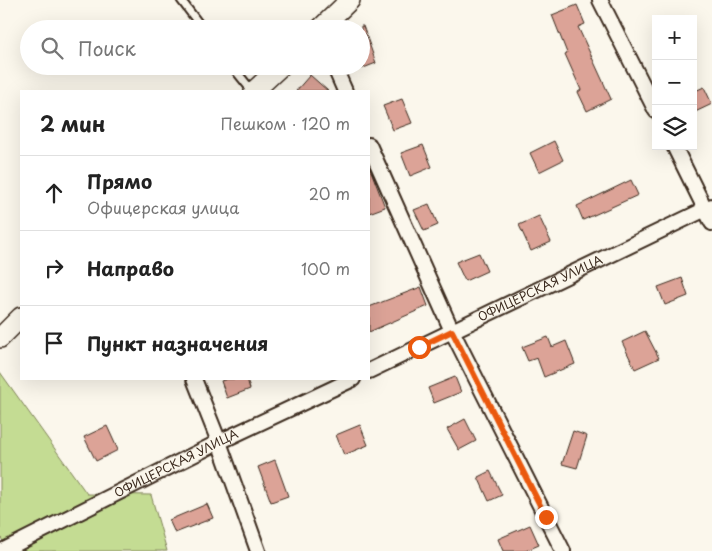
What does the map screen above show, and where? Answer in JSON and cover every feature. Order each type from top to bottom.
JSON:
[{"type":"street","points":[[329,20],[350,0]]},
{"type":"street","points":[[600,0],[653,105]]},
{"type":"street","points":[[254,90],[270,75]]},
{"type":"street","points":[[338,75],[345,90]]},
{"type":"street","points":[[370,146],[452,331],[563,551]]},
{"type":"street","points":[[676,150],[709,208],[712,223]]},
{"type":"street","name":"ОФИЦЕРСКАЯ УЛИЦА","points":[[370,371],[709,208]]},
{"type":"street","points":[[0,338],[20,317]]},
{"type":"street","points":[[194,380],[258,551]]},
{"type":"street","name":"ОФИЦЕРСКАЯ УЛИЦА","points":[[2,551],[219,442],[351,380]]},
{"type":"lane","points":[[181,0],[196,20]]},
{"type":"lane","points":[[240,75],[252,90]]},
{"type":"green space","points":[[0,372],[87,494],[151,495],[167,551],[8,551],[0,536]]},
{"type":"building","points":[[577,5],[585,24],[578,27],[611,99],[587,111],[578,92],[581,90],[565,54],[567,53],[552,15]]},
{"type":"building","points":[[370,46],[376,63],[370,65]]},
{"type":"building","points":[[310,75],[327,90],[297,90]]},
{"type":"building","points":[[704,87],[712,104],[697,111],[697,105],[697,90]]},
{"type":"building","points":[[402,99],[412,123],[393,130],[383,106]]},
{"type":"building","points":[[554,141],[563,160],[539,172],[530,153]]},
{"type":"building","points":[[423,145],[432,167],[410,176],[401,153]]},
{"type":"building","points":[[370,169],[385,207],[370,213]]},
{"type":"building","points":[[631,180],[638,195],[583,220],[577,206]]},
{"type":"building","points":[[429,204],[438,225],[424,231],[414,210]]},
{"type":"building","points":[[539,216],[551,242],[531,251],[519,225]]},
{"type":"building","points":[[479,253],[487,271],[465,281],[456,262]]},
{"type":"building","points":[[682,278],[688,296],[665,305],[658,287]]},
{"type":"building","points":[[421,287],[428,306],[370,332],[370,307]]},
{"type":"building","points":[[645,331],[659,358],[635,369],[622,342]]},
{"type":"building","points":[[548,337],[552,347],[566,341],[575,364],[544,377],[537,358],[528,361],[522,347]]},
{"type":"building","points":[[455,377],[461,392],[434,403],[428,388]]},
{"type":"building","points":[[247,380],[250,389],[227,398],[221,381]]},
{"type":"building","points":[[465,419],[476,441],[459,450],[447,429]]},
{"type":"building","points":[[360,425],[368,445],[344,455],[336,435]]},
{"type":"building","points":[[107,426],[118,450],[96,461],[84,437]]},
{"type":"building","points":[[573,431],[587,436],[577,468],[562,464]]},
{"type":"building","points":[[275,460],[288,496],[271,502],[258,467]]},
{"type":"building","points":[[490,471],[502,495],[489,501],[478,477]]},
{"type":"building","points":[[207,504],[213,518],[175,533],[169,520]]},
{"type":"building","points":[[530,525],[539,545],[525,551],[503,551],[498,539]]},
{"type":"route","points":[[419,347],[452,331],[546,517]]}]
